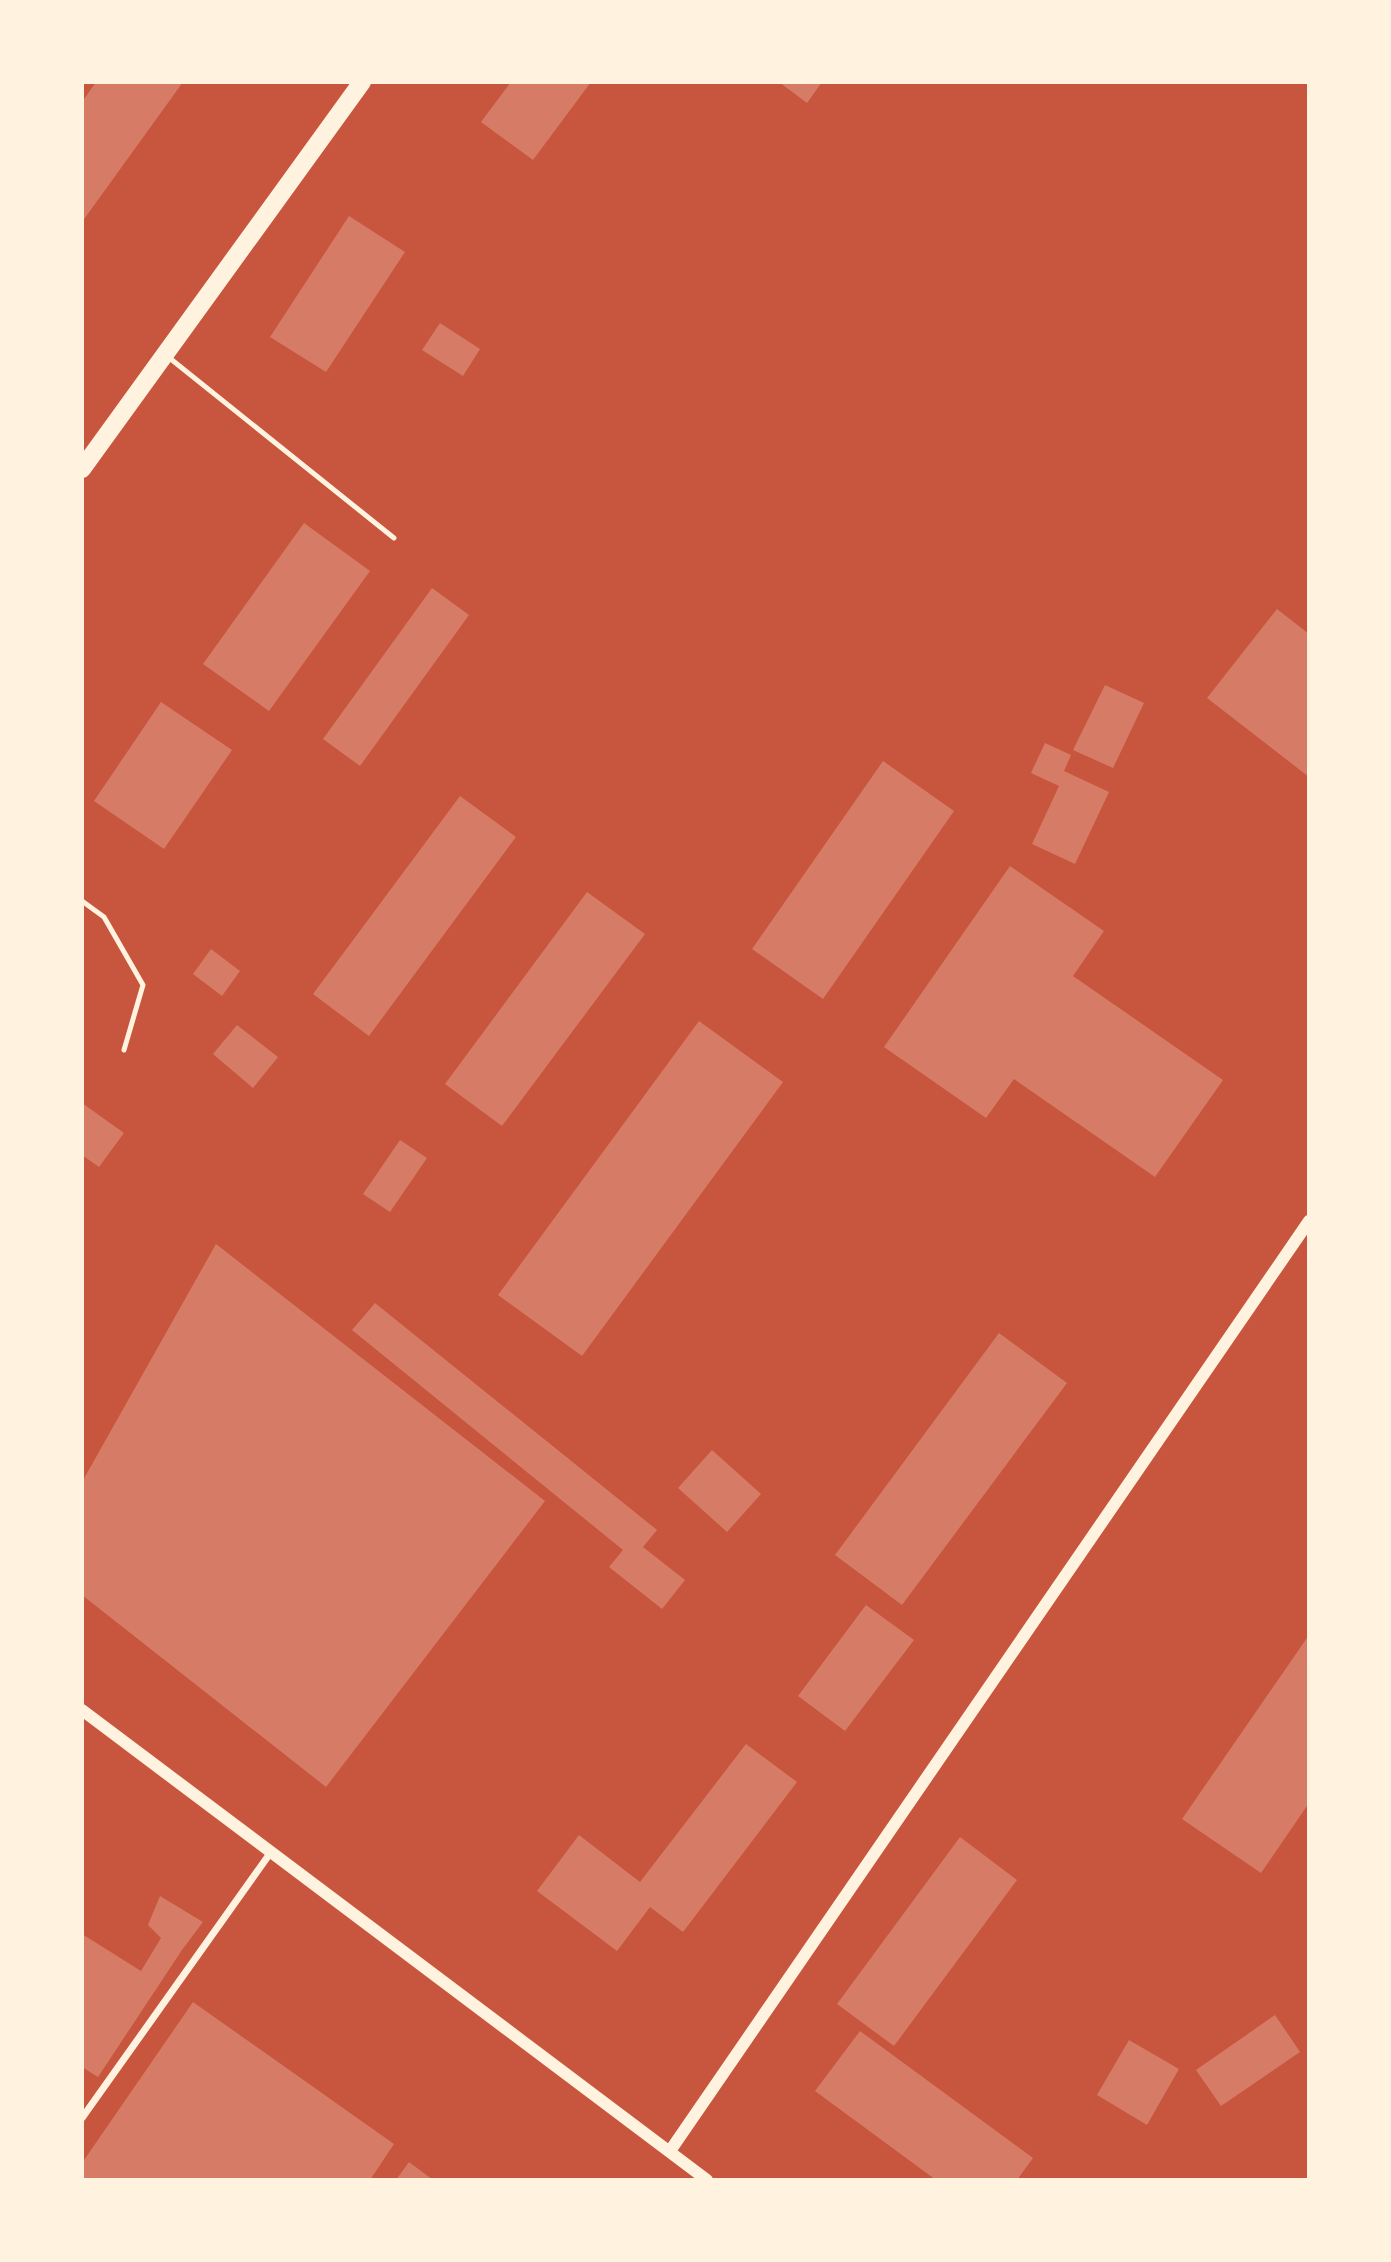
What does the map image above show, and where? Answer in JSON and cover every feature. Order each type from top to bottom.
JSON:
[{"type":"main road","points":[[82,469],[362,82]]},
{"type":"street","points":[[670,2151],[1309,1221]]},
{"type":"street","points":[[82,1710],[707,2180]]},
{"type":"street","points":[[82,2118],[271,1852]]},
{"type":"lane","points":[[165,355],[394,538]]},
{"type":"lane","points":[[82,901],[104,917],[143,985],[124,1050]]},
{"type":"building","points":[[96,82],[183,82],[82,222],[82,102]]},
{"type":"building","points":[[511,82],[591,82],[533,160],[481,122]]},
{"type":"building","points":[[779,82],[822,82],[807,103]]},
{"type":"building","points":[[349,216],[405,252],[326,372],[270,337]]},
{"type":"building","points":[[440,323],[480,349],[463,376],[422,350]]},
{"type":"building","points":[[304,523],[370,571],[269,711],[203,664]]},
{"type":"building","points":[[432,588],[469,615],[360,766],[323,739]]},
{"type":"building","points":[[1277,609],[1309,634],[1309,777],[1207,698]]},
{"type":"building","points":[[1105,685],[1144,703],[1113,768],[1073,750]]},
{"type":"building","points":[[161,702],[232,750],[164,849],[94,801]]},
{"type":"building","points":[[1045,743],[1071,755],[1064,771],[1109,792],[1075,864],[1032,844],[1059,786],[1031,773]]},
{"type":"building","points":[[883,761],[954,811],[823,999],[752,949]]},
{"type":"building","points":[[460,796],[516,837],[369,1036],[313,994]]},
{"type":"building","points":[[1010,866],[1104,931],[1073,976],[1223,1080],[1155,1177],[1014,1079],[986,1118],[884,1047]]},
{"type":"building","points":[[587,892],[645,934],[502,1126],[445,1084]]},
{"type":"building","points":[[211,949],[240,971],[222,996],[193,974]]},
{"type":"building","points":[[699,1021],[783,1082],[582,1356],[498,1295]]},
{"type":"building","points":[[237,1025],[278,1057],[253,1088],[213,1054]]},
{"type":"building","points":[[82,1103],[124,1133],[99,1167],[82,1155]]},
{"type":"building","points":[[400,1140],[427,1158],[390,1212],[363,1194]]},
{"type":"building","points":[[216,1244],[545,1501],[326,1787],[82,1595],[82,1482]]},
{"type":"building","points":[[375,1303],[657,1530],[643,1547],[685,1580],[662,1609],[609,1567],[623,1550],[352,1330]]},
{"type":"building","points":[[999,1333],[1067,1383],[902,1605],[835,1555]]},
{"type":"building","points":[[712,1450],[761,1494],[727,1532],[678,1488]]},
{"type":"building","points":[[866,1605],[914,1640],[845,1731],[798,1696]]},
{"type":"building","points":[[1309,1635],[1309,1803],[1261,1873],[1182,1819]]},
{"type":"building","points":[[746,1744],[797,1782],[683,1932],[650,1907],[617,1951],[537,1891],[579,1835],[640,1882]]},
{"type":"building","points":[[960,1837],[1017,1880],[894,2046],[837,2004]]},
{"type":"building","points":[[160,1896],[203,1922],[98,2077],[82,2067],[82,1934],[141,1971],[161,1938],[148,1925]]},
{"type":"building","points":[[193,2002],[394,2144],[370,2180],[82,2180],[82,2163]]},
{"type":"building","points":[[1275,2015],[1300,2052],[1221,2106],[1196,2070]]},
{"type":"building","points":[[860,2031],[1033,2158],[1017,2180],[936,2180],[815,2091]]},
{"type":"building","points":[[1129,2040],[1179,2069],[1147,2125],[1097,2095]]},
{"type":"building","points":[[409,2162],[433,2180],[396,2180]]}]
